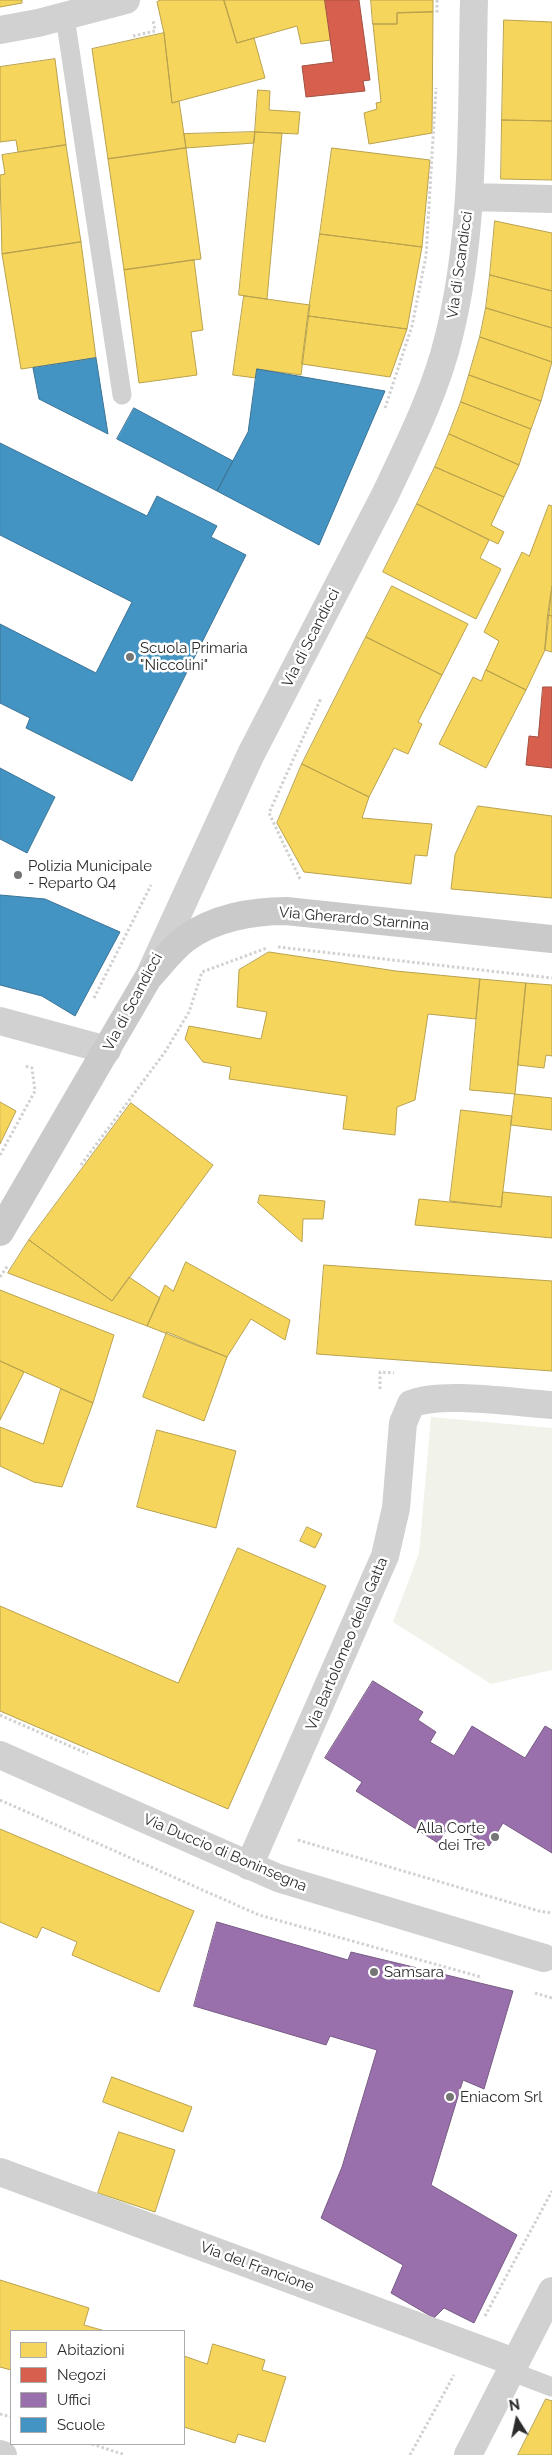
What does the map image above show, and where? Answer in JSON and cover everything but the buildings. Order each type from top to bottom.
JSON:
[{"type":"street","points":[[0,30],[65,17],[126,0]]},
{"type":"street","name":"Via di Scandicci","points":[[0,1232],[148,978],[252,754],[385,494],[424,407],[449,338],[457,301],[469,197],[474,0]]},
{"type":"street","points":[[469,197],[552,199]]},
{"type":"street","name":"Via Gherardo Starnina","points":[[148,978],[186,938],[218,922],[264,911],[324,914],[552,940]]},
{"type":"street","points":[[0,1021],[107,1050]]},
{"type":"street","name":"Via Bartolomeo della Gatta","points":[[249,1866],[385,1556],[396,1508],[404,1423],[411,1404],[424,1399],[444,1398],[552,1405]]},
{"type":"street","name":"Via Duccio di Boninsegna","points":[[0,1754],[249,1866],[315,1891],[549,1959]]},
{"type":"street","name":"Via del Francione","points":[[0,2172],[512,2366]]},
{"type":"street","points":[[468,2455],[552,2291]]},
{"type":"lane","points":[[65,17],[122,395]]},
{"type":"lane","points":[[512,2366],[552,2387]]},
{"type":"path","points":[[437,0],[437,18]]},
{"type":"path","points":[[385,410],[412,326],[426,256],[436,84]]},
{"type":"path","points":[[287,771],[269,813],[302,882]]},
{"type":"path","points":[[92,1003],[153,881]]},
{"type":"path","points":[[77,1170],[165,1052],[189,1012],[202,972],[271,946],[552,978]]},
{"type":"path","points":[[0,1155],[35,1091],[32,1068],[16,1063]]},
{"type":"path","points":[[0,1276],[10,1262]]},
{"type":"path","points":[[294,1838],[539,1911],[552,1913]]},
{"type":"path","points":[[95,2445],[126,2455]]},
{"type":"shaded area","points":[[431,1417],[552,1428],[552,1670],[491,1684],[393,1622],[419,1553]]},
{"type":"place","name":"Scuola Primaria \"Niccolini\"","points":[[130,657]]},
{"type":"place","name":"Polizia Municipale - Reparto Q4","points":[[18,875]]},
{"type":"place","name":"Alla Corte dei Tre","points":[[495,1837]]},
{"type":"place","name":"Samsara","points":[[374,1972]]},
{"type":"place","name":"Eniacom Srl","points":[[450,2097]]}]
